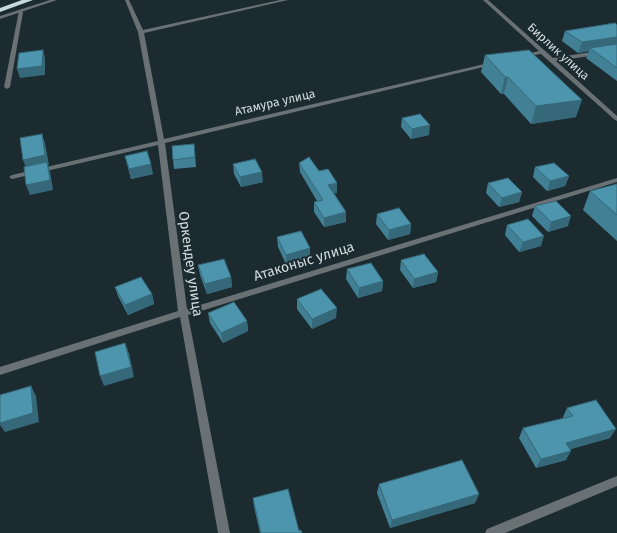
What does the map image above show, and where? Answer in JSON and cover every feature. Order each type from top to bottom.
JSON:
[{"type":"highway","points":[[0,4],[12,0]]},
{"type":"highway","points":[[0,10],[29,0]]},
{"type":"street","points":[[0,18],[55,0]]},
{"type":"street","name":"Оркендеу улица","points":[[127,0],[141,32],[161,141],[183,313],[224,533]]},
{"type":"street","points":[[141,32],[286,0]]},
{"type":"street","name":"Бирлик улица","points":[[485,0],[617,119]]},
{"type":"street","points":[[7,87],[21,12]]},
{"type":"street","points":[[552,60],[617,50]]},
{"type":"street","points":[[519,58],[542,52]]},
{"type":"street","name":"Атамура улица","points":[[12,177],[504,61]]},
{"type":"street","name":"Атаконыс улица","points":[[0,371],[183,313],[617,180]]},
{"type":"street","points":[[491,533],[617,481]]},
{"type":"building","points":[[615,23],[617,25],[617,37],[582,42],[565,31]]},
{"type":"building","points":[[617,44],[617,68],[590,48]]},
{"type":"building","points":[[43,50],[42,66],[17,69],[19,53]]},
{"type":"building","points":[[529,50],[582,100],[536,106],[508,77],[505,77],[485,55]]},
{"type":"building","points":[[420,114],[430,125],[412,129],[402,118]]},
{"type":"building","points":[[42,134],[45,155],[23,160],[20,138]]},
{"type":"building","points":[[194,144],[195,157],[173,160],[172,146]]},
{"type":"building","points":[[147,151],[151,164],[129,169],[125,156]]},
{"type":"building","points":[[309,157],[319,171],[328,169],[337,183],[328,185],[346,212],[324,218],[314,202],[323,200],[299,163]]},
{"type":"building","points":[[255,159],[262,172],[240,177],[233,164]]},
{"type":"building","points":[[47,162],[50,180],[26,185],[24,167]]},
{"type":"building","points":[[554,163],[569,176],[550,181],[535,167]]},
{"type":"building","points":[[508,178],[522,192],[502,198],[488,183]]},
{"type":"building","points":[[617,184],[617,215],[590,191]]},
{"type":"building","points":[[556,201],[571,216],[551,222],[535,206]]},
{"type":"building","points":[[399,208],[411,224],[389,230],[377,214]]},
{"type":"building","points":[[528,219],[544,236],[523,242],[507,225]]},
{"type":"building","points":[[301,231],[310,248],[286,255],[277,237]]},
{"type":"building","points":[[424,254],[438,272],[414,279],[401,260]]},
{"type":"building","points":[[224,259],[231,277],[205,284],[198,265]]},
{"type":"building","points":[[371,263],[383,281],[359,288],[347,269]]},
{"type":"building","points":[[141,277],[152,294],[125,305],[115,287]]},
{"type":"building","points":[[321,289],[337,308],[312,319],[297,299]]},
{"type":"building","points":[[234,302],[247,321],[221,333],[208,313]]},
{"type":"building","points":[[125,343],[131,367],[100,376],[95,352]]},
{"type":"building","points":[[31,386],[33,413],[0,423],[0,395]]},
{"type":"building","points":[[596,400],[616,429],[566,443],[571,451],[541,459],[523,428],[573,416],[567,408]]},
{"type":"building","points":[[462,460],[479,494],[392,520],[379,484]]},
{"type":"building","points":[[288,489],[299,531],[301,530],[302,533],[261,533],[253,498]]}]
